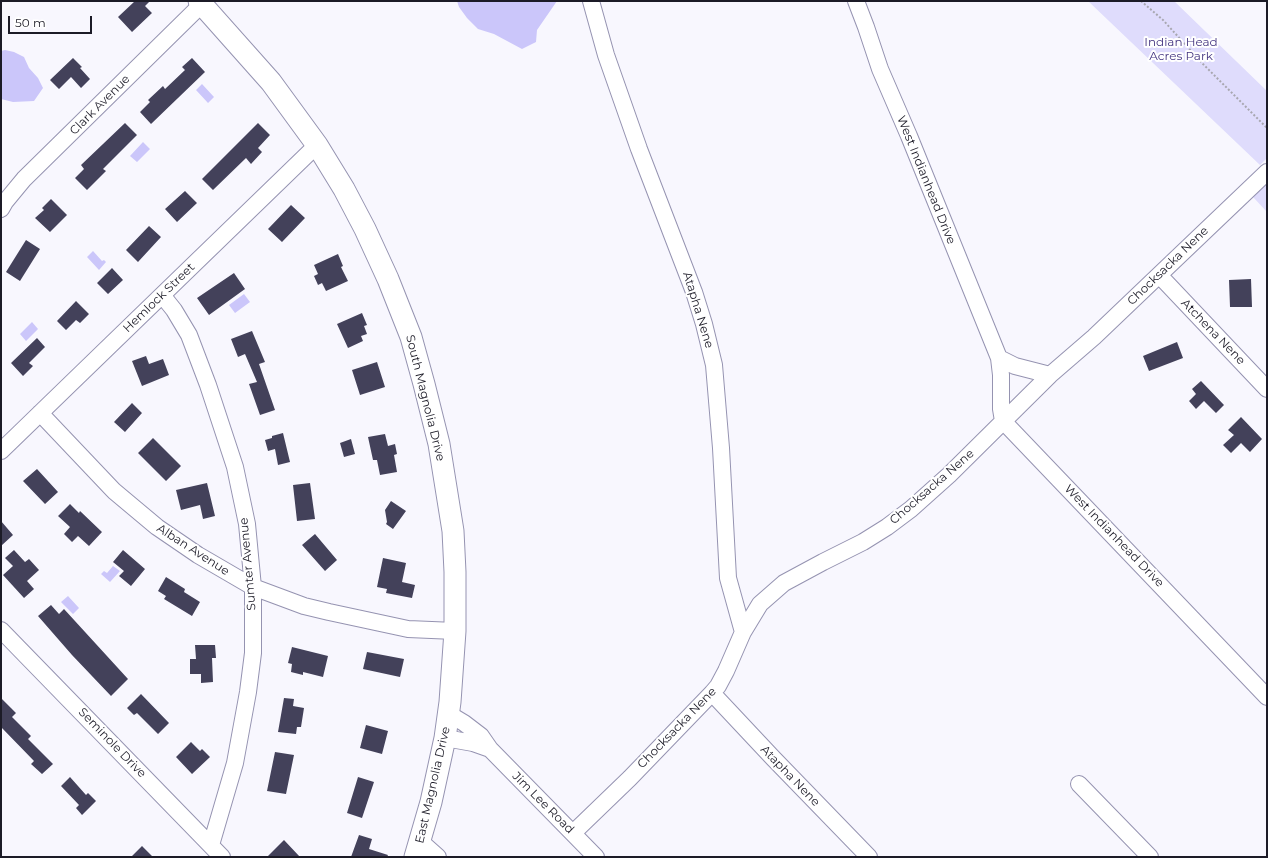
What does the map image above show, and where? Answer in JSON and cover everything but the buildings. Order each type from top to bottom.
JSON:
[{"type":"main road","name":"South Magnolia Drive","points":[[201,3],[271,82],[317,145],[344,189],[365,229],[388,279],[411,337],[439,444],[453,531],[455,631],[449,714]]},
{"type":"main road","name":"East Magnolia Drive","points":[[418,849],[431,802],[449,714]]},
{"type":"street","name":"Atapha Nene","points":[[591,1],[606,55],[637,142],[694,292],[704,324],[712,358],[722,448],[728,578],[743,632]]},
{"type":"street","name":"West Indianhead Drive","points":[[856,1],[880,70],[909,136],[999,358],[1001,375],[1001,409],[1004,421],[1267,697]]},
{"type":"street","name":"Clark Avenue","points":[[1,209],[24,179],[201,3]]},
{"type":"street","name":"Hemlock Street","points":[[1,451],[317,145]]},
{"type":"street","name":"Chocksacka Nene","points":[[573,834],[712,694],[726,671],[743,632],[760,604],[784,583],[863,542],[887,527],[911,509],[949,475],[1050,375],[1094,337],[1267,172]]},
{"type":"street","name":"Atchena Nene","points":[[1159,275],[1267,388]]},
{"type":"street","name":"Sumter Avenue","points":[[162,295],[174,310],[189,335],[208,385],[235,467],[246,524],[253,587],[253,653],[248,692],[219,854]]},
{"type":"street","points":[[999,358],[1015,366],[1050,375]]},
{"type":"street","name":"Alban Avenue","points":[[40,413],[114,491],[157,527],[198,555],[253,587],[304,606],[329,612],[408,629],[455,631]]},
{"type":"street","name":"Seminole Drive","points":[[2,633],[219,854]]},
{"type":"street","name":"Atapha Nene","points":[[712,694],[869,857]]},
{"type":"street","name":"Jim Lee Road","points":[[449,714],[481,736],[490,749],[596,857]]},
{"type":"street","name":"Jim Lee Road","points":[[445,738],[473,743],[490,749]]},
{"type":"street","points":[[1079,784],[1150,857]]},
{"type":"street","points":[[418,849],[438,857]]},
{"type":"path","points":[[1141,1],[1163,20],[1203,64],[1267,128]]},
{"type":"green space","name":"Indian Head Acres Park","points":[[1088,1],[1174,1],[1267,91],[1267,158],[1260,165]]},
{"type":"green space","points":[[1267,184],[1267,212],[1253,197]]},
{"type":"shaded area","points":[[457,1],[557,1],[537,30],[536,42],[522,49],[494,34],[478,29],[467,18],[459,7]]},
{"type":"shaded area","points":[[5,50],[14,52],[24,57],[29,68],[38,78],[43,88],[34,101],[13,102],[1,99],[1,51]]},
{"type":"shaded area","points":[[202,84],[214,97],[208,103],[196,90]]},
{"type":"shaded area","points":[[143,142],[150,149],[137,162],[130,156]]},
{"type":"shaded area","points":[[93,251],[102,261],[104,260],[106,262],[99,270],[87,257]]},
{"type":"shaded area","points":[[244,294],[250,302],[235,313],[229,305]]},
{"type":"shaded area","points":[[32,322],[38,329],[26,341],[20,334]]},
{"type":"shaded area","points":[[113,566],[120,571],[110,582],[101,574],[104,571],[107,573]]},
{"type":"shaded area","points":[[68,596],[79,608],[73,614],[61,602]]}]
